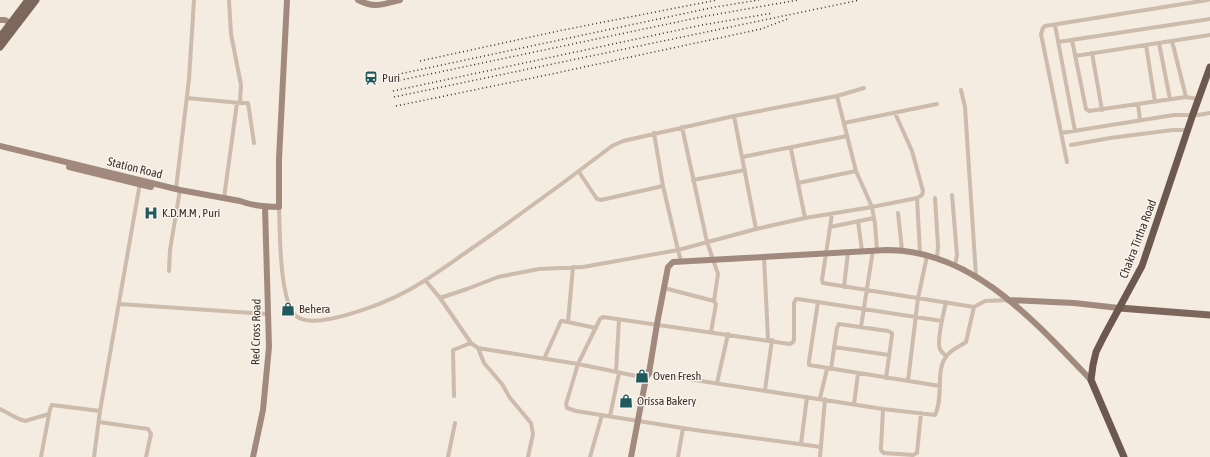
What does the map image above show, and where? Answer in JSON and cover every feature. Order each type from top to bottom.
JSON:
[{"type":"highway","name":"Chakra Tirtha Road","points":[[1091,380],[1096,352],[1142,266],[1187,130],[1210,67]]},
{"type":"highway","points":[[1091,380],[1124,457]]},
{"type":"main road","points":[[0,47],[28,0]]},
{"type":"main road","points":[[0,37],[36,0]]},
{"type":"main road","points":[[279,206],[279,159],[287,0]]},
{"type":"main road","points":[[358,0],[375,6],[400,0]]},
{"type":"main road","points":[[0,20],[5,20],[13,25]]},
{"type":"main road","name":"Station Road","points":[[0,146],[179,191],[240,201],[249,205],[265,207],[279,206]]},
{"type":"main road","points":[[0,150],[140,182]]},
{"type":"main road","points":[[179,191],[238,205],[249,205]]},
{"type":"main road","name":"Red Cross Road","points":[[253,457],[263,410],[269,347],[265,207]]},
{"type":"main road","points":[[631,457],[669,264],[673,262],[875,250],[902,250],[920,253],[955,266],[976,276],[1008,300],[1044,331],[1091,380]]},
{"type":"main road","points":[[1008,300],[1074,303],[1210,315]]},
{"type":"street","points":[[170,271],[170,250],[179,191],[193,31],[194,0]]},
{"type":"street","points":[[224,198],[241,84],[231,34],[229,0]]},
{"type":"street","points":[[1067,162],[1041,34],[1043,28],[1045,26],[1208,0]]},
{"type":"street","points":[[1058,42],[1210,19]]},
{"type":"street","points":[[1055,25],[1075,131]]},
{"type":"street","points":[[1075,56],[1210,35]]},
{"type":"street","points":[[1072,40],[1086,109],[1089,111],[1186,97],[1198,99]]},
{"type":"street","points":[[1172,41],[1186,97]]},
{"type":"street","points":[[1159,44],[1170,100]]},
{"type":"street","points":[[1146,45],[1155,102]]},
{"type":"street","points":[[1092,54],[1102,110]]},
{"type":"street","points":[[279,206],[283,281],[291,309],[296,316],[305,320],[321,320],[356,313],[407,292],[533,206],[612,146],[623,141],[734,116],[837,96],[864,88]]},
{"type":"street","points":[[961,90],[964,107],[976,276]]},
{"type":"street","points":[[837,96],[856,171],[872,207],[874,218],[875,250],[861,327]]},
{"type":"street","points":[[187,98],[248,103],[254,143]]},
{"type":"street","points":[[844,123],[937,104]]},
{"type":"street","points":[[1138,104],[1140,120]]},
{"type":"street","points":[[440,298],[498,277],[539,269],[583,267],[678,250],[756,229],[805,218],[917,198],[922,195],[923,191],[912,151],[895,113]]},
{"type":"street","points":[[1061,133],[1174,115],[1210,113]]},
{"type":"street","points":[[734,116],[756,229]]},
{"type":"street","points":[[682,127],[707,242],[718,274],[714,301],[716,304],[711,332]]},
{"type":"street","points":[[1071,145],[1176,129],[1187,130]]},
{"type":"street","points":[[654,133],[663,186],[681,261]]},
{"type":"street","points":[[742,157],[847,136]]},
{"type":"street","points":[[791,148],[805,218]]},
{"type":"street","points":[[693,180],[745,170]]},
{"type":"street","points":[[798,183],[856,171]]},
{"type":"street","points":[[579,172],[597,199],[601,200],[663,186]]},
{"type":"street","points":[[94,457],[100,411],[140,182]]},
{"type":"street","points":[[952,195],[957,254],[955,266]]},
{"type":"street","points":[[917,198],[920,253]]},
{"type":"street","points":[[935,198],[938,246],[937,259]]},
{"type":"street","points":[[898,213],[902,250]]},
{"type":"street","points":[[832,214],[822,282],[867,291],[969,305],[974,307]]},
{"type":"street","points":[[830,227],[874,218]]},
{"type":"street","points":[[858,221],[862,251]]},
{"type":"street","points":[[844,287],[848,252]]},
{"type":"street","points":[[908,381],[918,298],[927,256]]},
{"type":"street","points":[[764,257],[770,340],[765,390]]},
{"type":"street","points":[[568,322],[573,267]]},
{"type":"street","points":[[425,280],[440,298],[471,343],[478,348],[578,364],[636,376],[648,373],[807,396],[883,409],[935,415],[938,407],[941,368],[946,356],[966,342],[974,307],[985,301],[1008,300]]},
{"type":"street","points":[[664,288],[714,301]]},
{"type":"street","points":[[821,447],[682,428],[576,411],[566,406],[578,364],[600,319],[603,317],[790,344],[794,342],[794,303],[796,299],[942,321]]},
{"type":"street","points":[[818,302],[809,364],[811,366],[940,386]]},
{"type":"street","points":[[946,302],[939,345],[942,353],[946,356]]},
{"type":"street","points":[[119,304],[268,314]]},
{"type":"street","points":[[610,416],[618,373],[619,319]]},
{"type":"street","points":[[544,359],[560,323],[563,321],[596,328]]},
{"type":"street","points":[[820,398],[829,369],[839,324],[888,331],[892,333],[886,378]]},
{"type":"street","points":[[717,383],[728,334]]},
{"type":"street","points":[[454,396],[453,350],[471,343]]},
{"type":"street","points":[[834,347],[889,355]]},
{"type":"street","points":[[478,348],[484,363],[502,384],[510,398],[531,423],[533,434],[528,457]]},
{"type":"street","points":[[636,376],[648,373]]},
{"type":"street","points":[[854,404],[858,374]]},
{"type":"street","points":[[801,444],[807,396]]},
{"type":"street","points":[[820,457],[826,399]]},
{"type":"street","points":[[41,457],[50,407],[53,405],[100,411]]},
{"type":"street","points":[[0,409],[25,421],[49,414]]},
{"type":"street","points":[[883,409],[880,448],[882,452],[913,455],[917,453],[921,413]]},
{"type":"street","points":[[590,457],[602,414]]},
{"type":"street","points":[[99,422],[148,429],[151,434],[146,457]]},
{"type":"street","points":[[448,457],[455,423]]},
{"type":"street","points":[[678,457],[682,428]]},
{"type":"railway","points":[[420,61],[563,30],[717,0]]},
{"type":"railway","points":[[390,76],[715,7],[759,0]]},
{"type":"railway","points":[[392,82],[701,17],[798,0]]},
{"type":"railway","points":[[394,97],[860,0]]},
{"type":"railway","points":[[393,91],[702,25],[773,13]]},
{"type":"railway","points":[[396,106],[761,29],[790,18]]},
{"type":"place","name":"Puri","points":[[371,78]]},
{"type":"place","name":"K.D.M.M , Puri","points":[[151,213]]},
{"type":"place","name":"Behera","points":[[288,309]]},
{"type":"place","name":"Oven Fresh","points":[[642,376]]},
{"type":"place","name":"Orissa Bakery","points":[[626,401]]}]
